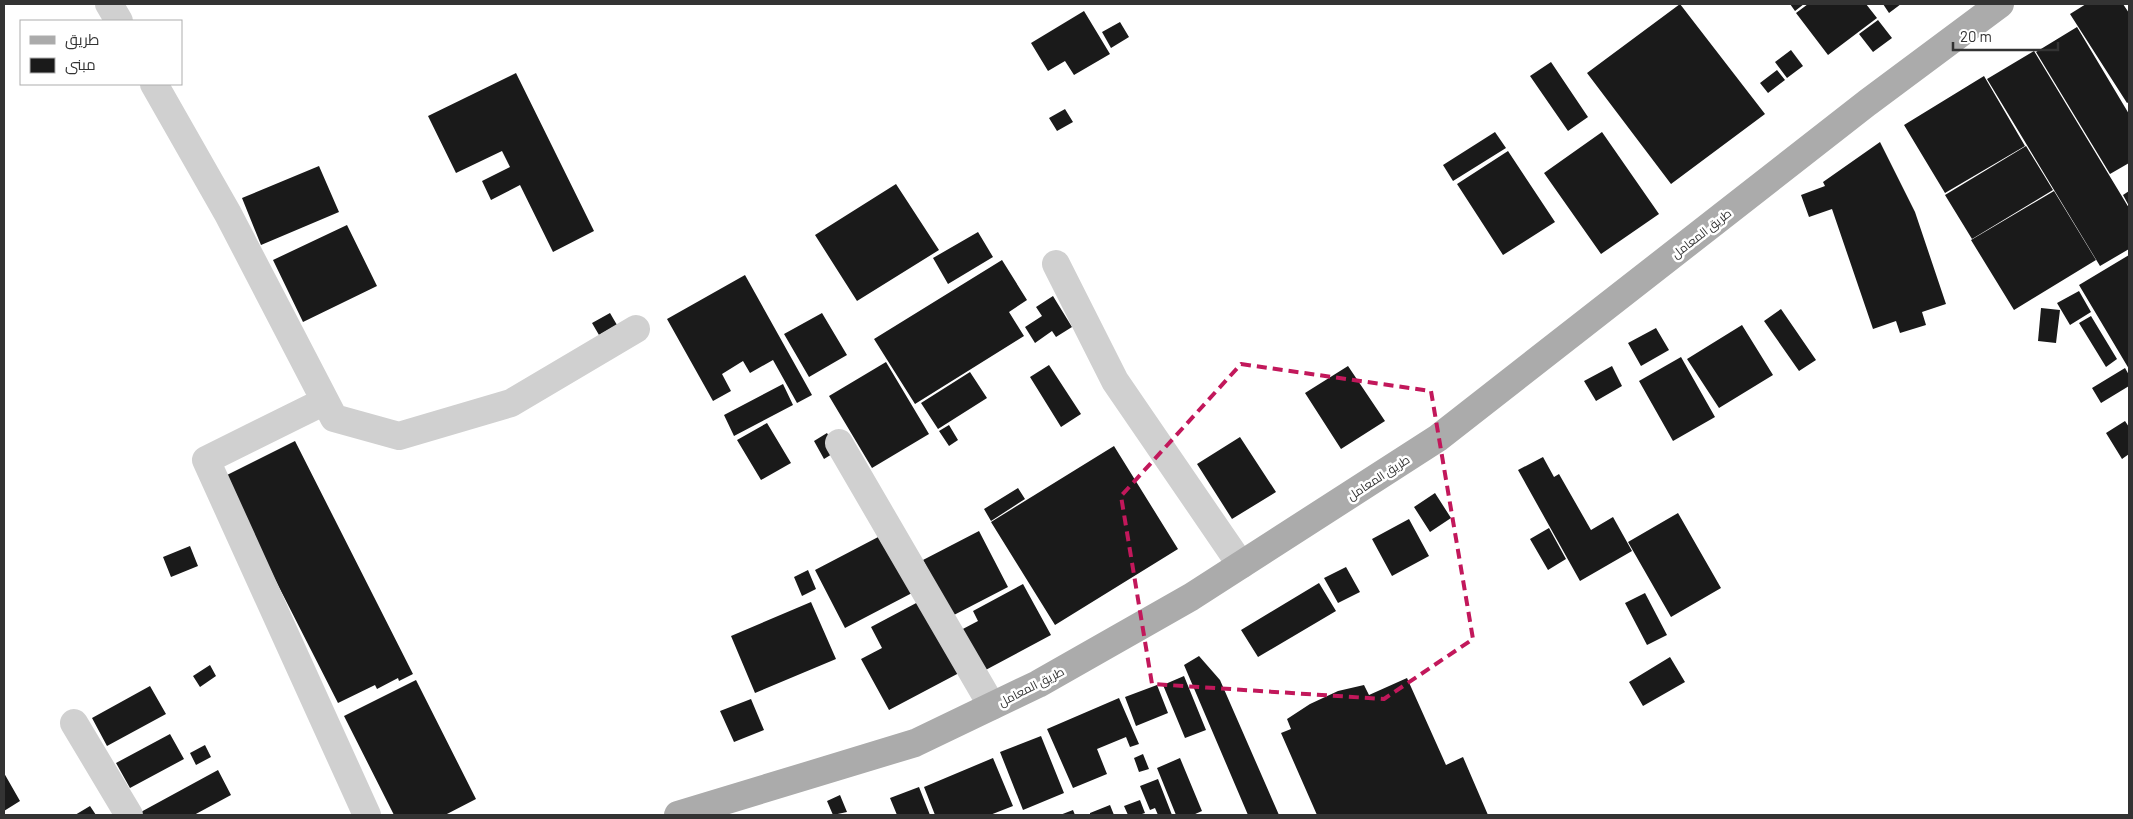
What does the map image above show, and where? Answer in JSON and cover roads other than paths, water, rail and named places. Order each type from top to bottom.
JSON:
[{"type":"main road","name":"طريق المعامل","points":[[678,815],[915,743],[1038,684],[1165,612],[1438,438],[1987,7]]},
{"type":"street","points":[[109,4],[118,20]]},
{"type":"street","points":[[155,85],[228,214],[334,418],[399,436],[512,403],[636,329]]},
{"type":"street","points":[[1056,264],[1115,381],[1240,565]]},
{"type":"street","points":[[325,401],[206,460],[367,815]]},
{"type":"street","points":[[839,443],[992,706]]},
{"type":"street","points":[[74,723],[129,815]]}]
